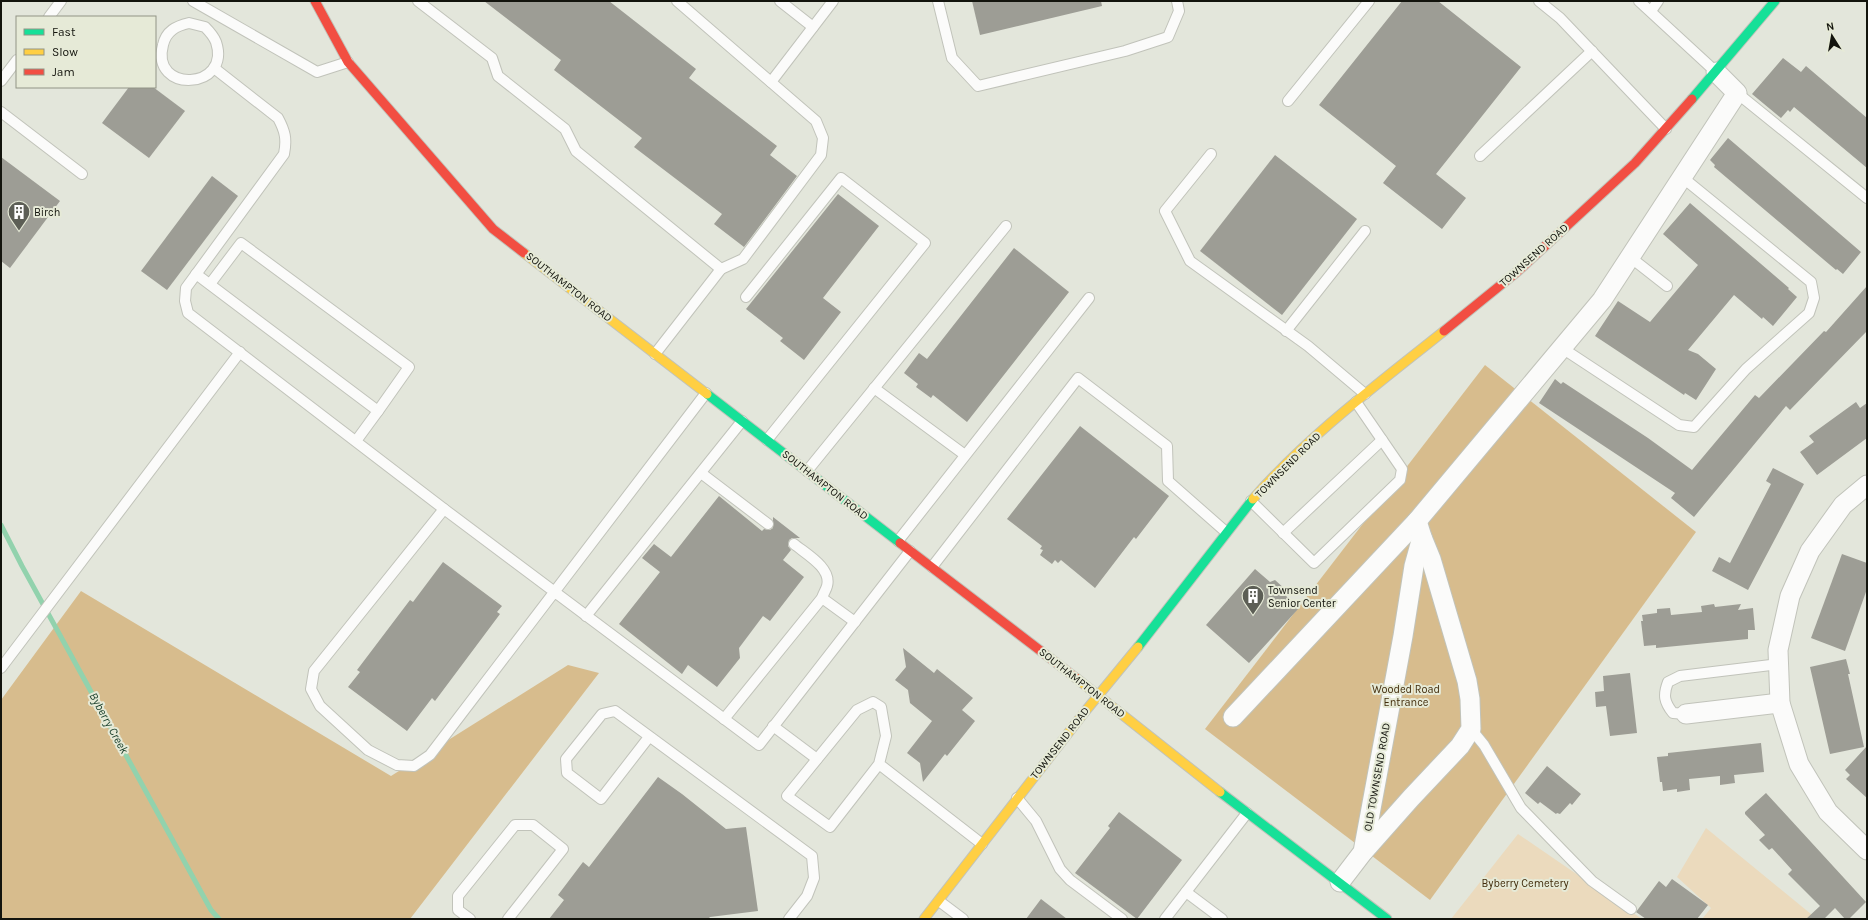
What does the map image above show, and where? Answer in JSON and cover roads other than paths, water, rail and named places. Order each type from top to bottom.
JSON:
[{"type":"street","name":"SOUTHAMPTON ROAD","points":[[315,1],[348,62],[493,229],[1098,695],[1247,813],[1387,919]]},
{"type":"street","name":"TOWNSEND ROAD","points":[[924,919],[1098,695],[1123,666],[1226,532],[1275,474],[1332,421],[1518,271],[1635,163],[1716,72],[1775,1]]},
{"type":"street","points":[[1233,717],[1420,529],[1562,348],[1602,300],[1737,93],[1716,72]]},
{"type":"street","points":[[1867,485],[1843,505],[1810,551],[1790,596],[1778,650],[1780,703],[1800,764],[1828,812],[1867,850]]},
{"type":"street","points":[[1420,529],[1431,559],[1467,681],[1470,699],[1471,729]]},
{"type":"street","name":"OLD TOWNSEND ROAD","points":[[1363,852],[1403,636],[1420,529]]},
{"type":"street","points":[[1686,714],[1780,703]]},
{"type":"street","name":"OLD TOWNSEND ROAD","points":[[1340,882],[1363,852],[1460,746],[1471,729]]},
{"type":"lane","points":[[50,16],[61,1]]},
{"type":"lane","points":[[193,1],[317,72],[348,62]]},
{"type":"lane","points":[[418,1],[492,58],[498,76],[565,129],[576,151],[721,269]]},
{"type":"lane","points":[[655,354],[721,269],[743,259],[821,155],[823,138],[816,122],[677,1]]},
{"type":"lane","points":[[780,1],[813,27]]},
{"type":"lane","points":[[771,82],[833,1]]},
{"type":"lane","points":[[938,1],[952,58],[978,86],[1125,51],[1168,37],[1179,11],[1177,1]]},
{"type":"lane","points":[[1288,101],[1369,1]]},
{"type":"lane","points":[[1539,1],[1560,18],[1666,129]]},
{"type":"lane","points":[[1640,1],[1716,72]]},
{"type":"lane","points":[[1651,11],[1658,1]]},
{"type":"lane","points":[[205,26],[213,13]]},
{"type":"lane","points":[[189,23],[205,26],[216,41],[218,54],[214,68],[205,76],[193,80],[180,80],[170,74],[164,65],[161,52],[165,38],[176,26],[189,23]]},
{"type":"lane","points":[[1480,156],[1592,51]]},
{"type":"lane","points":[[1,81],[16,61]]},
{"type":"lane","points":[[214,68],[278,118],[284,129],[286,142],[284,154],[186,288],[185,301],[188,312],[444,509],[759,745],[910,551]]},
{"type":"lane","points":[[1737,93],[1867,198]]},
{"type":"lane","points":[[1,112],[82,174]]},
{"type":"lane","points":[[1211,154],[1165,211],[1190,261],[1308,346],[1365,394]]},
{"type":"lane","points":[[1562,348],[1679,426],[1694,427],[1746,369],[1809,313],[1814,298],[1811,282],[1682,177]]},
{"type":"lane","points":[[746,297],[841,178],[925,243],[767,440]]},
{"type":"lane","points":[[807,471],[1006,226]]},
{"type":"lane","points":[[1286,331],[1365,231]]},
{"type":"lane","points":[[210,284],[241,243],[409,367],[356,441]]},
{"type":"lane","points":[[1630,257],[1667,286]]},
{"type":"lane","points":[[196,274],[378,411]]},
{"type":"lane","points":[[898,541],[1089,298]]},
{"type":"lane","points":[[1,668],[240,352]]},
{"type":"lane","points":[[932,567],[1078,378],[1167,446],[1168,481],[1226,532]]},
{"type":"lane","points":[[874,388],[965,455]]},
{"type":"lane","points":[[444,509],[314,670],[311,689],[320,706],[368,750],[398,765],[414,766],[430,755],[706,393]]},
{"type":"lane","points":[[1251,501],[1314,563],[1400,480],[1402,470],[1356,402]]},
{"type":"lane","points":[[586,616],[742,421]]},
{"type":"lane","points":[[1284,533],[1382,440]]},
{"type":"lane","points":[[701,473],[768,524]]},
{"type":"lane","points":[[724,719],[822,598],[827,584],[825,571],[816,561],[794,544]]},
{"type":"lane","points":[[822,598],[855,622]]},
{"type":"lane","points":[[1686,714],[1673,713],[1665,704],[1664,692],[1668,682],[1680,676],[1779,664]]},
{"type":"lane","points":[[872,702],[881,707],[886,736],[879,764],[830,827],[788,796],[857,710],[872,702]]},
{"type":"lane","points":[[649,737],[601,799],[566,773],[566,759],[602,714],[615,711],[812,856],[814,878],[807,896],[790,919]]},
{"type":"lane","points":[[773,726],[818,759]]},
{"type":"lane","points":[[1471,729],[1484,745],[1521,808],[1592,881],[1630,909]]},
{"type":"lane","points":[[879,764],[982,844]]},
{"type":"lane","points":[[1017,798],[1036,820],[1060,868],[1070,880],[1122,919]]},
{"type":"lane","points":[[1165,919],[1247,813]]},
{"type":"lane","points":[[470,919],[458,910],[458,896],[515,825],[533,825],[563,849],[512,917]]},
{"type":"lane","points":[[1186,892],[1222,919]]},
{"type":"lane","points":[[938,901],[963,919]]},
{"type":"waterway","name":"Byberry Creek","points":[[1,525],[211,910],[219,919]]},
{"type":"place","name":"Birch","points":[[19,232]]},
{"type":"place","name":"Townsend Senior Center","points":[[1253,616]]},
{"type":"park label","name":"Wooded Road Entrance","points":[[1406,695]]},
{"type":"park label","name":"Byberry Cemetery","points":[[1525,883]]}]
